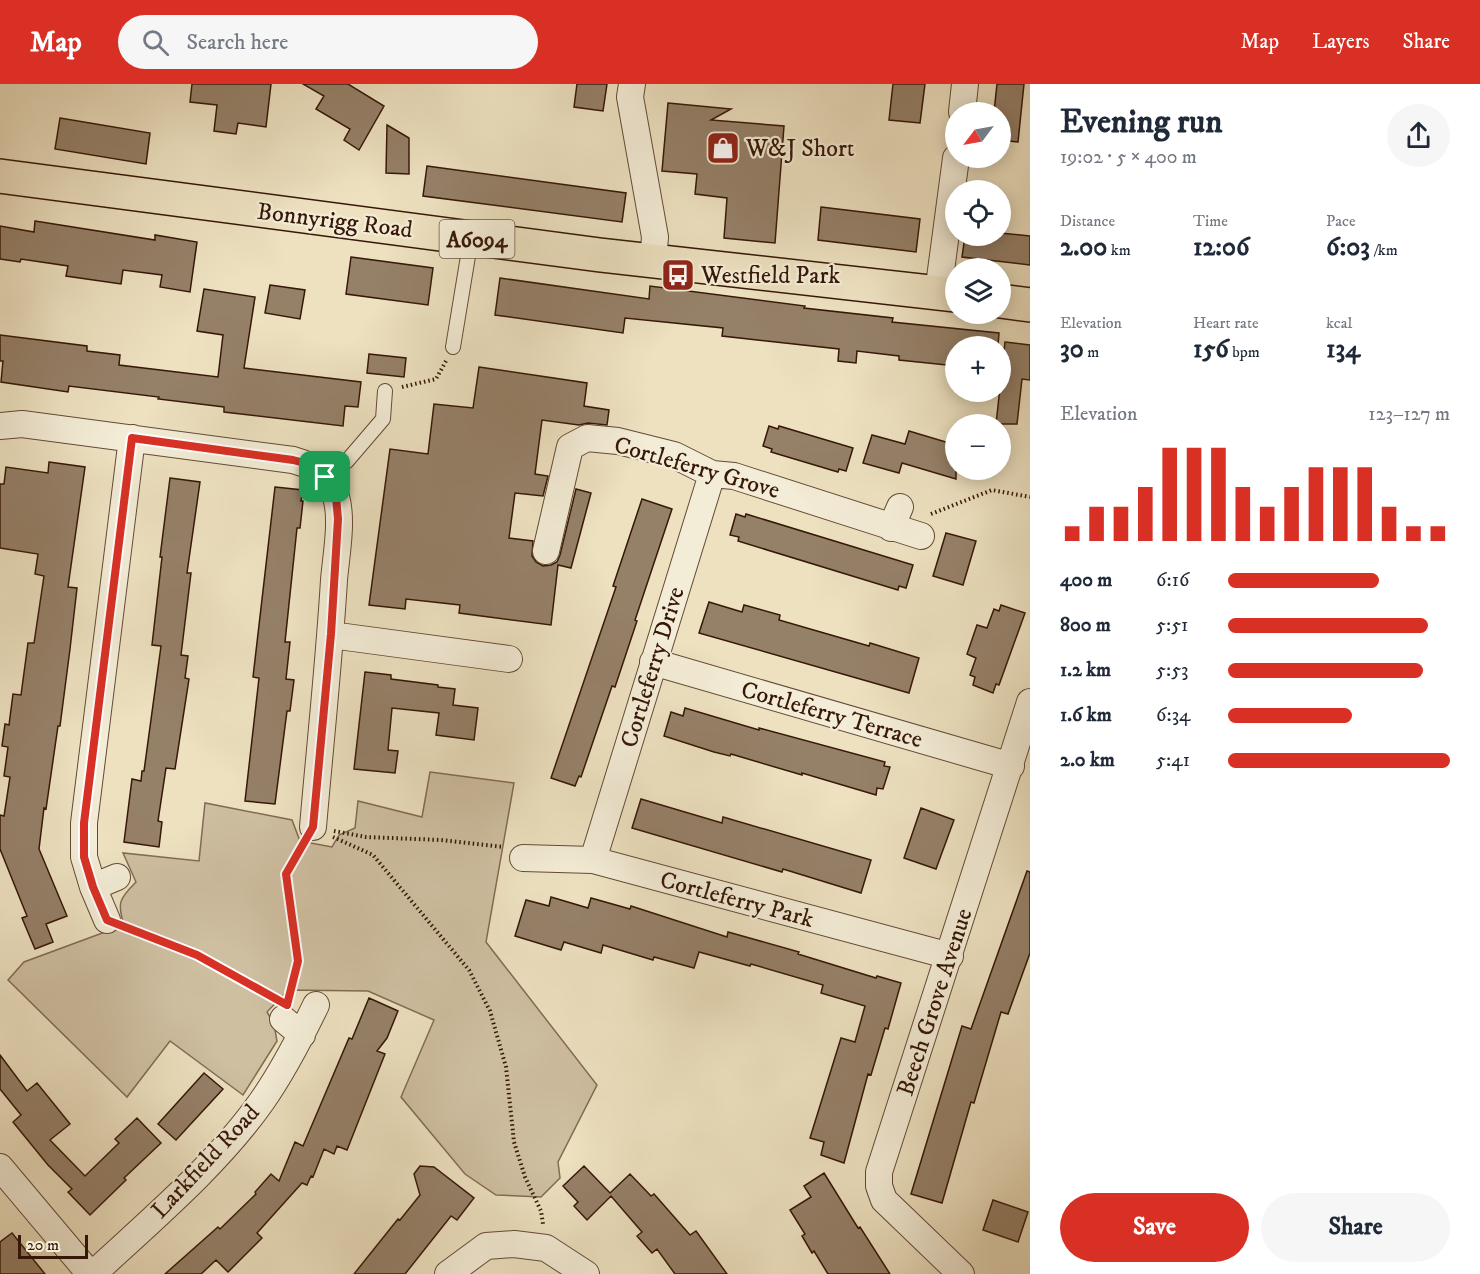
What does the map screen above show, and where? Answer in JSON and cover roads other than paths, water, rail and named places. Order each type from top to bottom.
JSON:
[{"type":"main road","name":"Bonnyrigg Road","points":[[0,176],[653,261],[945,294]]},
{"type":"main road","points":[[1011,302],[1030,304]]},
{"type":"street","points":[[632,84],[630,97],[655,237],[653,261]]},
{"type":"street","points":[[963,102],[965,84]]},
{"type":"street","points":[[949,258],[955,168]]},
{"type":"street","points":[[0,426],[22,424],[293,460],[312,465],[325,477],[336,497],[338,519],[331,634],[313,827]]},
{"type":"street","points":[[107,920],[93,887],[84,857],[84,823],[132,438]]},
{"type":"street","name":"Cortleferry Grove","points":[[546,551],[570,447],[587,438],[618,441],[674,455],[712,474],[734,476],[896,517],[921,536]]},
{"type":"street","name":"Cortleferry Drive","points":[[593,860],[712,474]]},
{"type":"street","points":[[331,634],[499,664]]},
{"type":"street","name":"Cortleferry Terrace","points":[[653,662],[1011,766]]},
{"type":"street","name":"Beech Grove Avenue","points":[[961,1274],[884,1200],[879,1186],[879,1172],[1030,702]]},
{"type":"street","name":"Cortleferry Park","points":[[523,858],[593,860],[950,956]]},
{"type":"street","points":[[93,887],[117,876]]},
{"type":"street","name":"Larkfield Road","points":[[91,1274],[223,1149],[262,1101],[290,1019],[316,1005]]},
{"type":"street","points":[[0,1167],[91,1274]]},
{"type":"street","points":[[448,1274],[486,1246],[514,1244],[546,1248],[586,1274]]},
{"type":"lane","points":[[453,347],[471,238]]},
{"type":"lane","points":[[325,477],[347,461],[383,419],[385,391]]},
{"type":"place","name":"W&J Short","points":[[723,148]]},
{"type":"place","name":"Westfield Park","points":[[678,275]]}]
